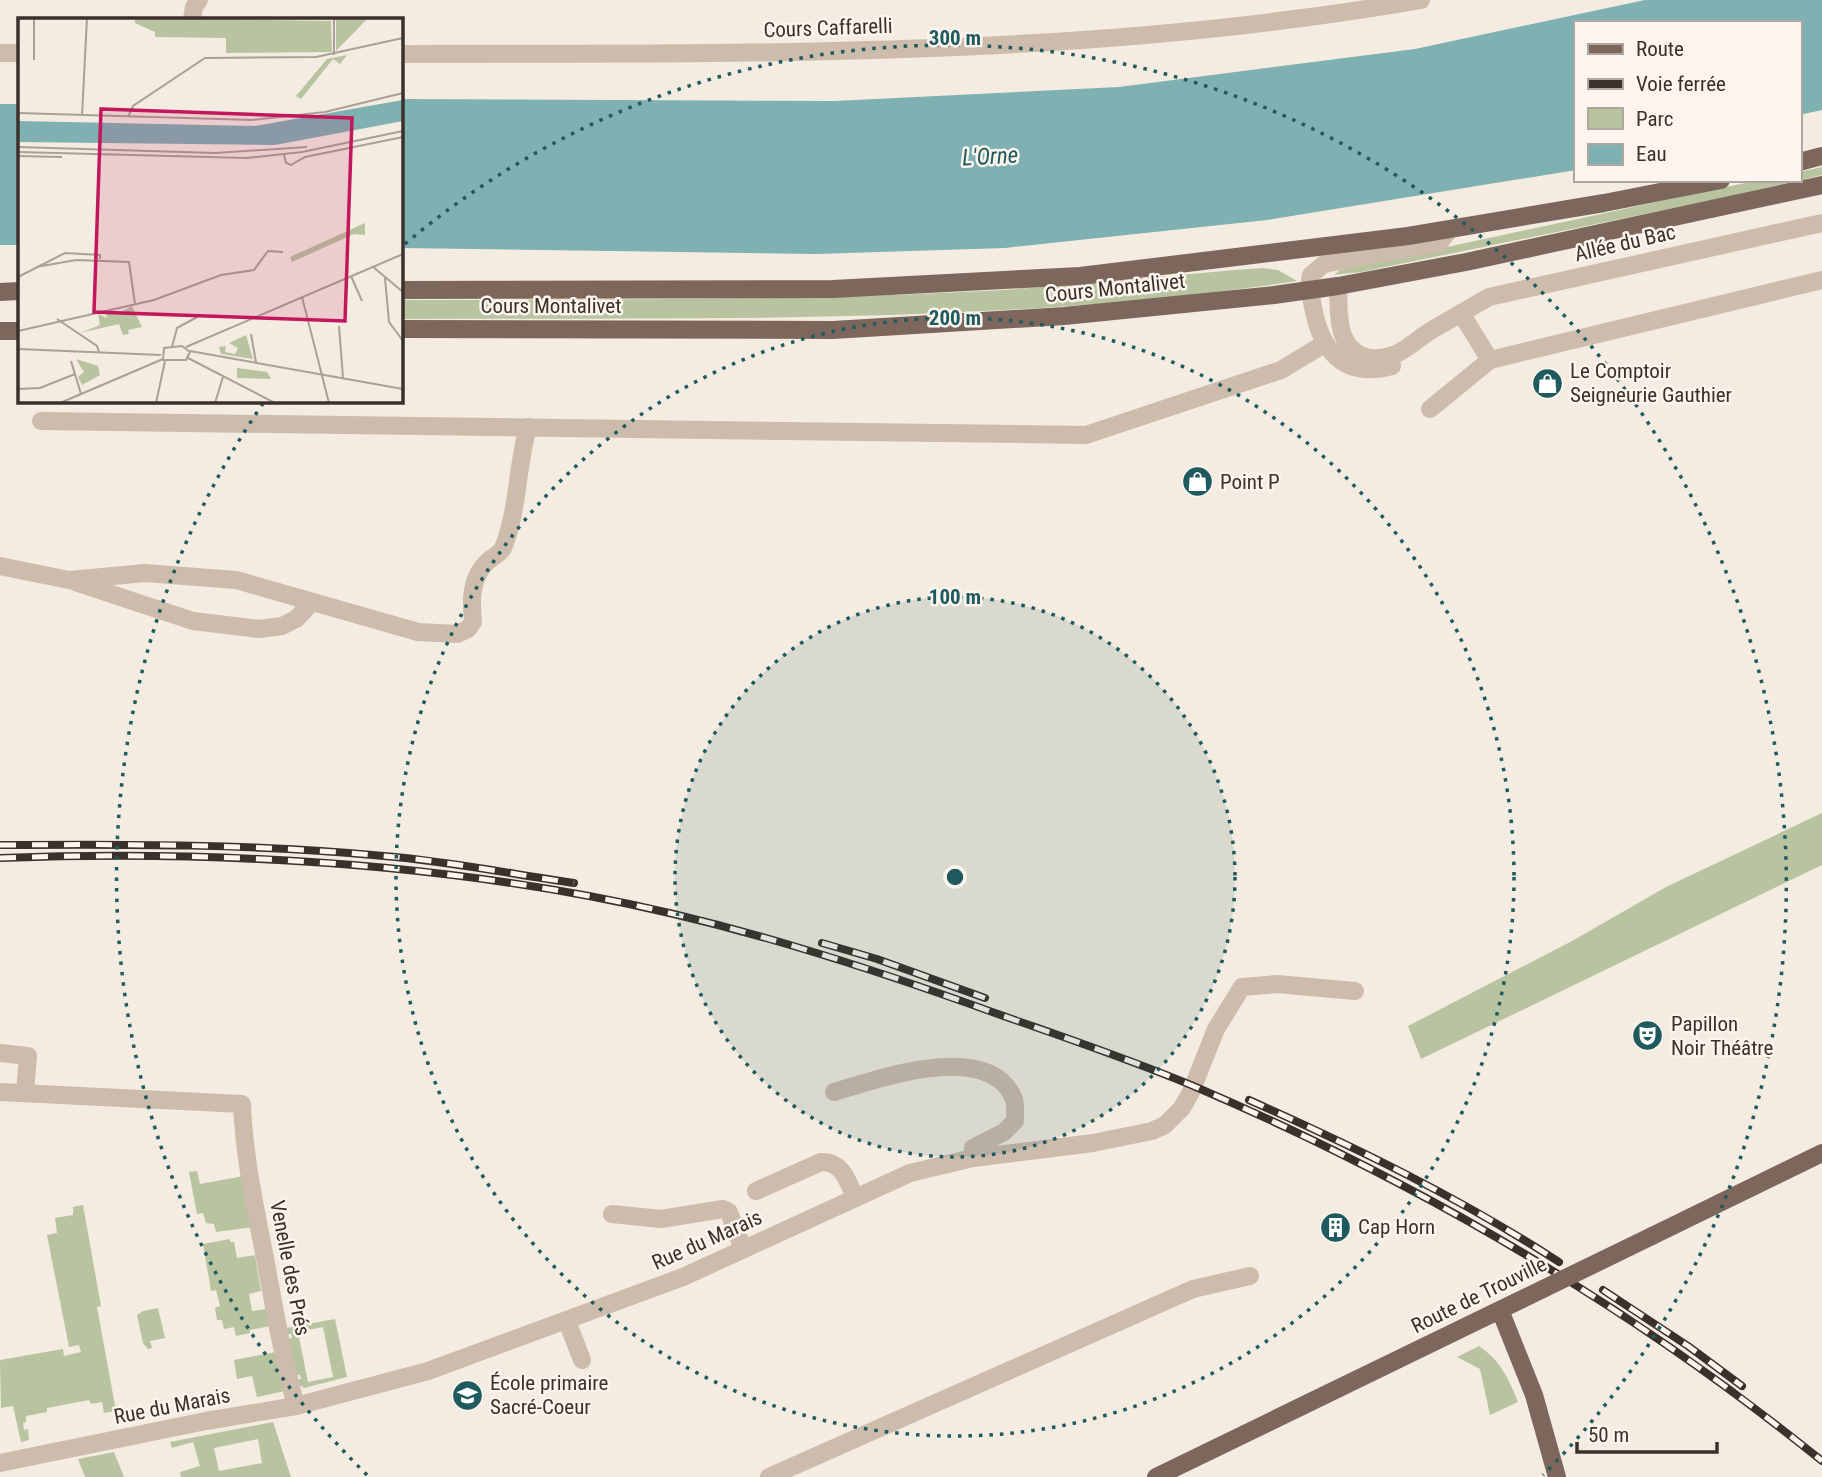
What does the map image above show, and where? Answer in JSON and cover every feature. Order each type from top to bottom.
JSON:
[{"type":"main road","points":[[1801,161],[1822,156]]},
{"type":"main road","name":"Cours Montalivet","points":[[402,290],[833,289],[1080,276],[1345,245],[1604,204],[1711,182]]},
{"type":"main road","name":"Cours Montalivet","points":[[402,329],[833,330],[1064,316],[1338,286],[1466,262],[1822,185]]},
{"type":"main road","points":[[0,292],[18,292]]},
{"type":"main road","points":[[0,331],[18,331]]},
{"type":"main road","name":"Route de Trouville","points":[[1156,1477],[1822,1153]]},
{"type":"main road","points":[[1500,1310],[1534,1395],[1557,1477]]},
{"type":"street","points":[[192,18],[194,7],[200,0]]},
{"type":"street","name":"Cours Caffarelli","points":[[402,54],[814,53],[1094,41],[1358,11],[1421,0]]},
{"type":"street","points":[[0,53],[18,53]]},
{"type":"street","name":"Allée du Bac","points":[[1338,286],[1339,320],[1343,336],[1351,349],[1366,357],[1393,356],[1489,297],[1822,223]]},
{"type":"street","points":[[41,421],[1086,435],[1281,370],[1324,344],[1316,324],[1310,290],[1311,275],[1324,264],[1439,243],[1450,229]]},
{"type":"street","points":[[1430,409],[1490,360],[1822,280]]},
{"type":"street","points":[[1461,313],[1490,360]]},
{"type":"street","name":"Allée du Bac","points":[[1324,344],[1339,361],[1354,367],[1378,370],[1408,360],[1439,336],[1445,324]]},
{"type":"street","points":[[69,580],[145,573],[236,580],[418,632],[457,634],[468,629],[473,622],[470,599],[478,575],[485,564],[502,551],[528,427]]},
{"type":"street","points":[[0,565],[69,580],[193,621],[259,629],[282,626],[296,618],[312,602]]},
{"type":"street","name":"Rue du Marais","points":[[0,1463],[206,1421],[296,1406],[428,1371],[683,1277],[910,1173],[973,1158],[1134,1136],[1165,1125],[1177,1114],[1191,1092],[1216,1029],[1242,987],[1277,984],[1355,991]]},
{"type":"street","points":[[0,1053],[28,1056],[25,1092],[0,1092]]},
{"type":"street","points":[[834,1092],[908,1070],[945,1066],[981,1070],[1006,1085],[1015,1102],[1015,1121],[1004,1132],[973,1148],[973,1158]]},
{"type":"street","name":"Venelle des Prés","points":[[25,1092],[242,1104],[243,1138],[278,1327],[296,1406]]},
{"type":"street","points":[[756,1191],[821,1162],[830,1162],[837,1165],[855,1198]]},
{"type":"street","points":[[612,1214],[661,1219],[723,1209],[729,1212],[743,1249]]},
{"type":"street","points":[[769,1477],[1193,1289],[1250,1276]]},
{"type":"street","points":[[567,1321],[582,1360]]},
{"type":"green space","points":[[1822,167],[1822,175],[1801,180],[1801,172]]},
{"type":"green space","points":[[1750,182],[1792,182],[1361,272],[1334,275],[1340,270]]},
{"type":"green space","points":[[1263,268],[1278,270],[1297,281],[1074,306],[962,312],[737,318],[402,319],[402,300],[822,297],[1038,288]]},
{"type":"green space","points":[[1822,813],[1822,865],[1421,1059],[1408,1026],[1572,941],[1666,887]]},
{"type":"green space","points":[[197,1171],[200,1184],[244,1176],[253,1227],[216,1232],[214,1224],[206,1223],[203,1213],[197,1214],[189,1172]]},
{"type":"green space","points":[[83,1205],[101,1306],[97,1307],[116,1411],[104,1413],[102,1402],[91,1404],[89,1400],[47,1408],[47,1412],[26,1416],[26,1422],[23,1423],[24,1430],[28,1429],[29,1440],[21,1442],[13,1406],[1,1408],[0,1360],[63,1349],[64,1356],[81,1352],[79,1345],[69,1347],[47,1235],[57,1233],[55,1218],[73,1215],[73,1207]]},
{"type":"green space","points":[[230,1239],[230,1242],[234,1242],[237,1258],[255,1255],[261,1291],[249,1294],[252,1311],[266,1309],[270,1326],[236,1336],[234,1327],[224,1329],[222,1320],[217,1320],[215,1308],[220,1306],[216,1290],[211,1291],[203,1244]]},
{"type":"green space","points":[[158,1308],[165,1338],[150,1341],[152,1348],[148,1349],[143,1343],[137,1315]]},
{"type":"green space","points":[[335,1319],[347,1377],[304,1388],[297,1383],[297,1380],[301,1379],[300,1375],[296,1375],[288,1339],[292,1338],[291,1334],[287,1334],[286,1328]],"holes":[[[323,1327],[333,1377],[308,1382],[298,1332]]]},
{"type":"green space","points":[[1479,1346],[1493,1357],[1503,1371],[1518,1402],[1490,1415],[1480,1369],[1457,1357]]},
{"type":"green space","points":[[276,1352],[285,1391],[257,1397],[252,1376],[237,1379],[234,1360]]},
{"type":"green space","points":[[273,1422],[291,1477],[181,1477],[180,1472],[200,1466],[193,1442],[172,1448],[170,1442]],"holes":[[[258,1439],[262,1463],[219,1471],[214,1448]]]},
{"type":"green space","points":[[114,1452],[124,1477],[85,1477],[78,1459]]},
{"type":"water","name":"L'Orne","points":[[1645,0],[1822,0],[1822,110],[1801,115],[1801,21],[1574,21],[1574,170],[1570,171],[1267,220],[1005,248],[816,254],[402,248],[402,99],[835,101],[1119,87],[1415,49]]},
{"type":"water","points":[[0,104],[18,104],[18,245],[0,245]]},
{"type":"railway","points":[[0,845],[192,846],[336,852],[432,861],[574,883]]},
{"type":"railway","points":[[0,858],[222,857],[369,866],[443,874],[589,896],[692,918],[895,978],[1173,1078],[1281,1125],[1363,1165],[1523,1253],[1601,1301],[1750,1405],[1822,1461]]},
{"type":"railway","points":[[822,943],[877,959],[985,998]]},
{"type":"railway","points":[[1249,1100],[1407,1175],[1485,1217],[1559,1262]]},
{"type":"railway","points":[[1603,1290],[1688,1346],[1742,1386]]},
{"type":"place","name":"Le Comptoir Seigneurie Gauthier","points":[[1547,383]]},
{"type":"place","name":"Point P","points":[[1197,482]]},
{"type":"place","name":"Papillon Noir Théâtre","points":[[1648,1036]]},
{"type":"place","name":"Cap Horn","points":[[1335,1227]]},
{"type":"place","name":"École primaire Sacré-Coeur","points":[[467,1395]]}]
